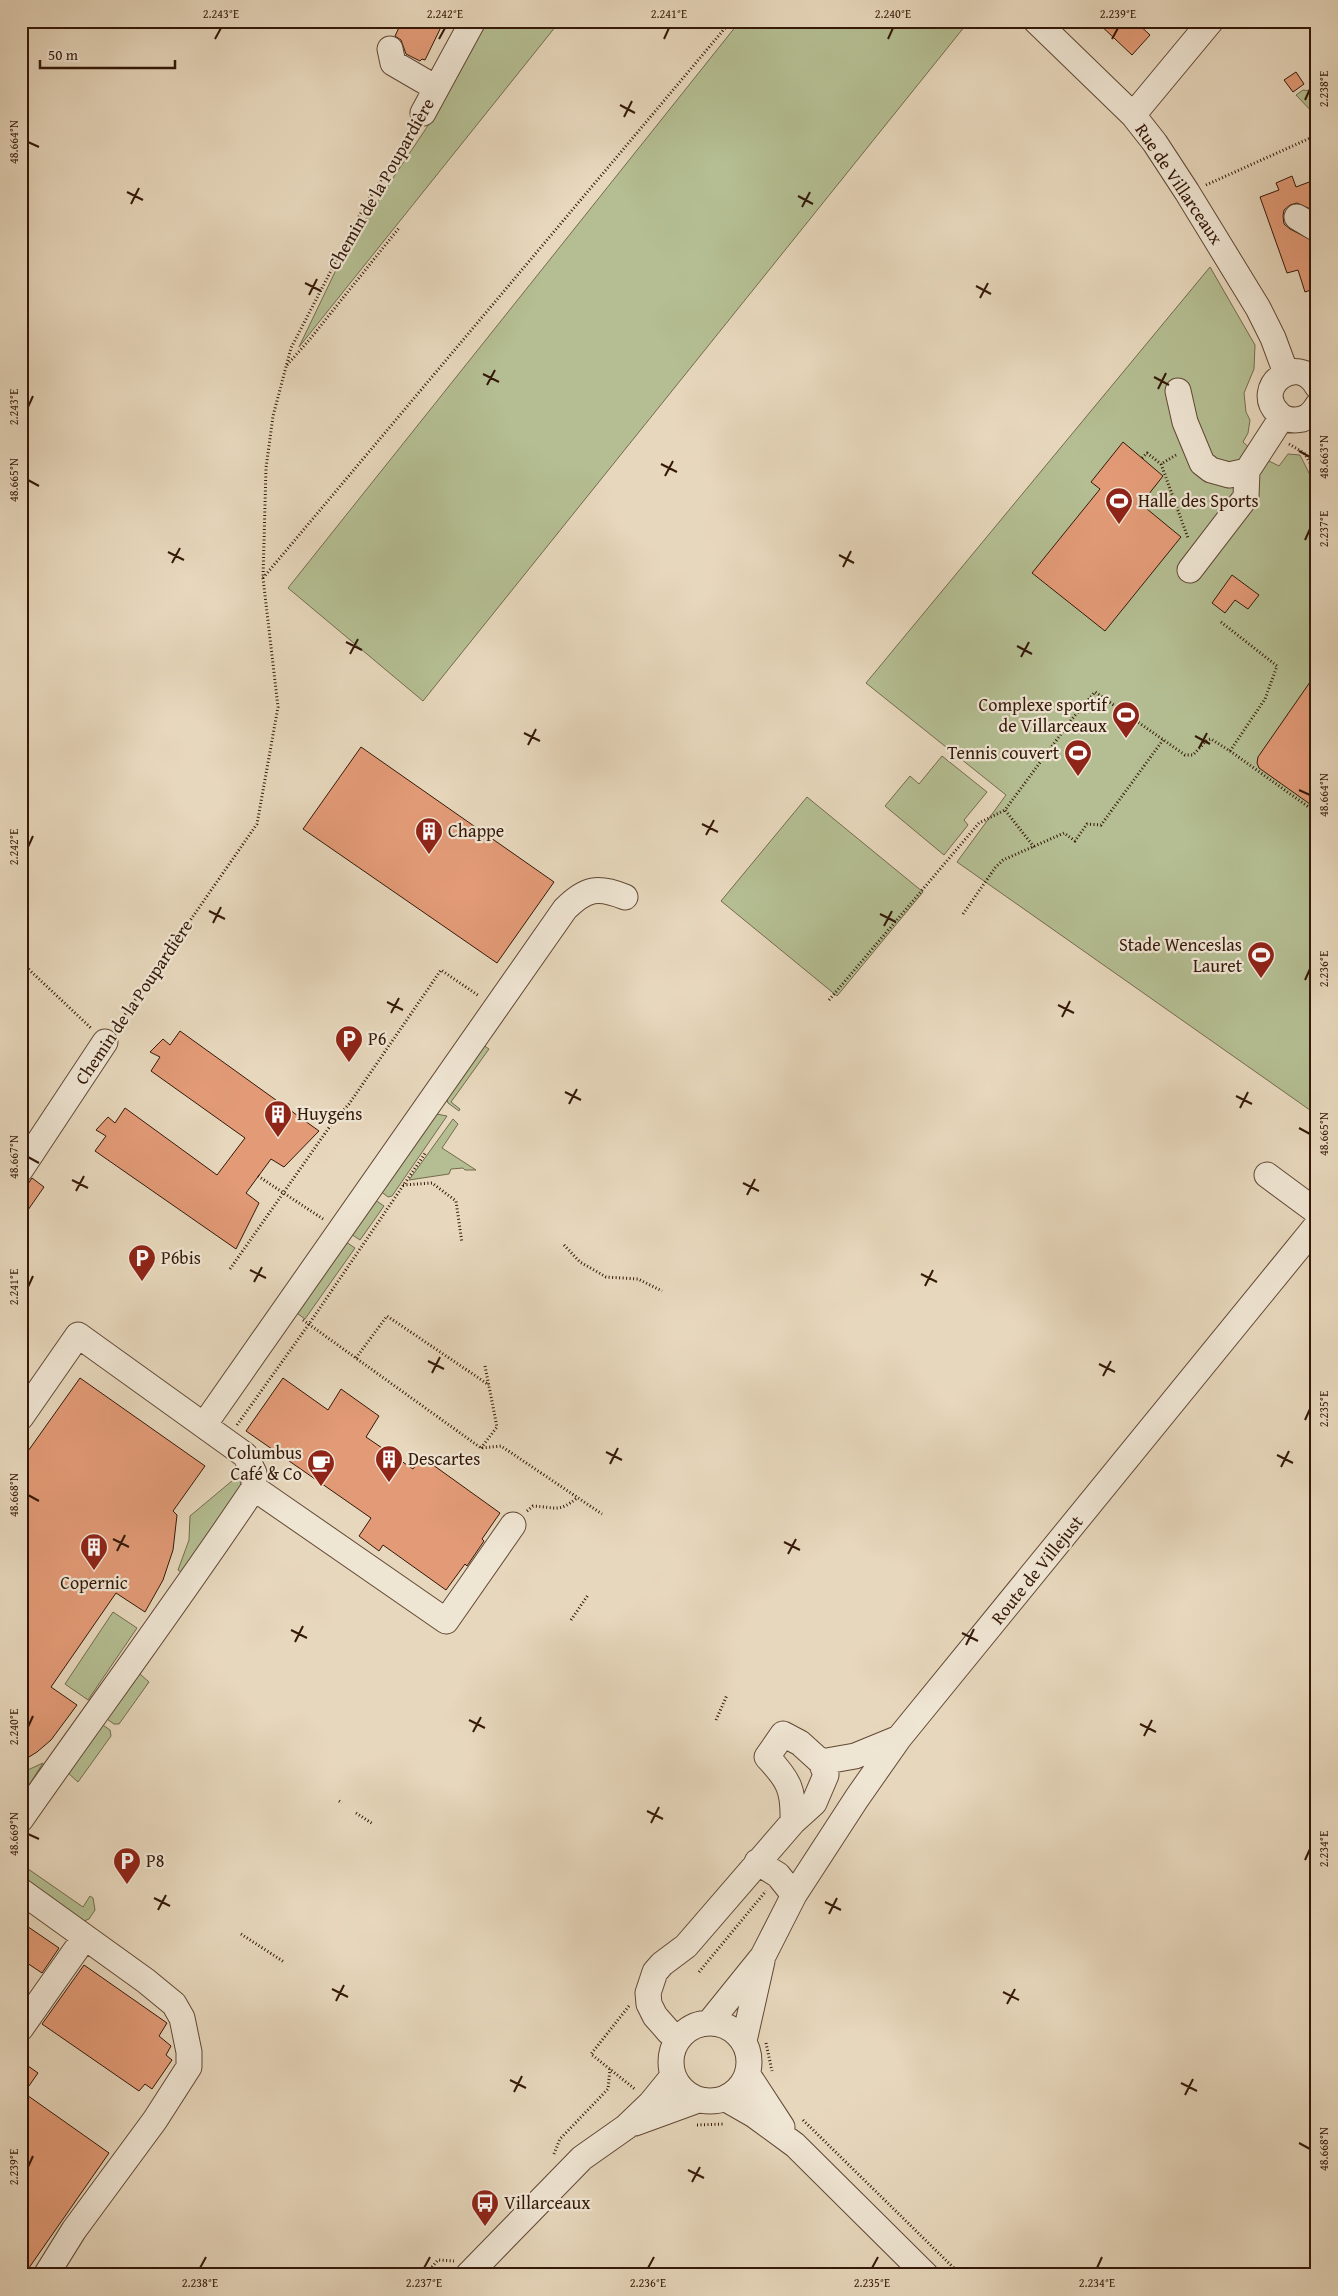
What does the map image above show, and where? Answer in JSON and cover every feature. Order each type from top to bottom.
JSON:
[{"type":"street","name":"Chemin de la Poupardière","points":[[423,113],[473,21]]},
{"type":"street","name":"Rue de Villarceaux","points":[[1036,21],[1133,115],[1155,143],[1258,308],[1273,338],[1286,373]]},
{"type":"street","points":[[1133,115],[1211,21]]},
{"type":"street","points":[[390,49],[393,63],[436,88]]},
{"type":"street","points":[[1193,564],[1246,497],[1247,471],[1276,425],[1276,412],[1270,397],[1274,382],[1286,373],[1306,374],[1315,399],[1296,420],[1276,425]]},
{"type":"street","points":[[1178,391],[1185,422],[1202,463],[1211,470],[1229,475],[1247,471]]},
{"type":"street","points":[[204,1426],[565,909],[578,896],[596,889],[610,891],[625,897]]},
{"type":"street","name":"Chemin de la Poupardière","points":[[21,1169],[105,1042]]},
{"type":"street","points":[[1267,1175],[1317,1212]]},
{"type":"street","name":"Route de Villejust","points":[[709,2023],[763,1956],[794,1895],[856,1798],[899,1738],[1317,1225]]},
{"type":"street","points":[[21,1417],[78,1335],[245,1454],[254,1473],[254,1488],[197,1573],[94,1714],[21,1819]]},
{"type":"street","points":[[254,1488],[446,1621],[517,1521]]},
{"type":"street","points":[[678,2038],[669,2032],[655,2016],[648,1993],[650,1982],[662,1964],[686,1946],[757,1862],[793,1822],[814,1803],[826,1774],[822,1762],[800,1743],[783,1734],[767,1757],[781,1772],[794,1798],[793,1822]]},
{"type":"street","points":[[822,1762],[855,1756],[899,1738]]},
{"type":"street","points":[[757,1862],[778,1875],[794,1895]]},
{"type":"street","points":[[21,1891],[146,1980],[174,2004],[182,2018],[189,2052],[189,2067],[155,2120],[74,2230],[46,2275]]},
{"type":"street","points":[[21,2028],[85,1937]]},
{"type":"street","name":"Route de Villejust","points":[[755,2041],[763,1956]]},
{"type":"street","points":[[709,2023],[722,2025],[755,2041],[748,2076],[735,2093],[726,2099],[717,2101],[698,2100],[688,2095],[673,2076],[671,2062],[673,2049],[678,2038],[687,2030],[697,2025],[709,2023]]},
{"type":"street","points":[[464,2268],[582,2158],[626,2127],[651,2103],[673,2076]]},
{"type":"street","points":[[748,2076],[795,2145]]},
{"type":"street","points":[[726,2099],[754,2115],[795,2145],[926,2275]]},
{"type":"street","points":[[626,2127],[698,2100]]},
{"type":"path","points":[[263,578],[731,21]]},
{"type":"path","name":"Chemin de la Poupardière","points":[[105,1042],[257,824],[278,707],[263,578],[266,468],[273,416],[291,348],[364,207],[423,113]]},
{"type":"path","points":[[1187,192],[1317,135]]},
{"type":"path","points":[[286,365],[310,340],[399,228]]},
{"type":"path","points":[[1276,425],[1304,453],[1317,474]]},
{"type":"path","points":[[1142,458],[1147,453],[1161,464],[1193,564]]},
{"type":"path","points":[[1161,464],[1178,454]]},
{"type":"path","points":[[1221,622],[1277,666],[1264,700],[1230,752]]},
{"type":"path","points":[[829,1000],[979,823],[1005,810],[1072,719],[1095,692],[1189,756],[1193,755],[1207,740],[1211,739],[1317,813]]},
{"type":"path","points":[[963,914],[995,868],[1003,860],[1064,833],[1075,841],[1087,824],[1101,825],[1163,739]]},
{"type":"path","points":[[1005,810],[1034,847]]},
{"type":"path","points":[[21,962],[105,1042]]},
{"type":"path","points":[[230,1269],[333,1122],[349,1104],[441,970],[490,1004],[492,1014]]},
{"type":"path","points":[[232,1445],[238,1421],[308,1324],[426,1152]]},
{"type":"path","points":[[258,1176],[340,1232]]},
{"type":"path","points":[[402,1185],[432,1183],[456,1201],[462,1243]]},
{"type":"path","points":[[564,1245],[580,1262],[606,1277],[638,1279],[662,1291]]},
{"type":"path","points":[[286,1308],[481,1448],[501,1446],[602,1514]]},
{"type":"path","points":[[356,1358],[387,1316],[489,1385]]},
{"type":"path","points":[[481,1448],[497,1427],[485,1366]]},
{"type":"path","points":[[517,1521],[533,1506],[557,1510],[565,1508],[577,1498]]},
{"type":"path","points":[[571,1620],[588,1596]]},
{"type":"path","points":[[716,1720],[727,1695]]},
{"type":"path","points":[[356,1813],[373,1824]]},
{"type":"path","points":[[241,1934],[284,1962]]},
{"type":"path","points":[[755,2041],[774,2076]]},
{"type":"path","points":[[586,2050],[591,2054]]},
{"type":"path","points":[[554,2156],[560,2139],[608,2089],[610,2068]]},
{"type":"path","points":[[796,2114],[961,2275]]},
{"type":"path","points":[[690,2125],[745,2124],[754,2115]]},
{"type":"path","points":[[425,2275],[438,2260],[464,2268]]},
{"type":"green space","points":[[486,21],[560,21],[299,347],[347,247],[431,121]]},
{"type":"green space","points":[[740,21],[969,21],[423,701],[288,588]]},
{"type":"green space","points":[[1303,90],[1317,92],[1317,117],[1296,95]]},
{"type":"green space","name":"Complexe sportif de Villarceaux","points":[[1210,267],[1255,345],[1254,369],[1244,393],[1246,412],[1250,420],[1248,433],[1243,442],[1257,455],[1279,466],[1288,454],[1300,455],[1317,489],[1317,1115],[957,862],[1006,795],[866,683]]},
{"type":"green space","points":[[942,756],[987,792],[964,820],[968,825],[944,855],[885,806],[910,776],[919,784]]},
{"type":"green space","points":[[807,797],[923,892],[837,996],[721,901]]},
{"type":"green space","points":[[480,1043],[489,1049],[451,1102],[460,1109],[459,1111],[448,1103],[445,1094]]},
{"type":"green space","points":[[431,1113],[447,1116],[392,1196],[388,1197],[379,1190]]},
{"type":"green space","points":[[453,1119],[458,1124],[442,1148],[476,1170],[451,1169],[449,1174],[409,1180]]},
{"type":"green space","points":[[372,1198],[384,1206],[360,1240],[348,1232]]},
{"type":"green space","points":[[343,1240],[355,1248],[305,1319],[294,1311]]},
{"type":"green space","points":[[239,1475],[242,1488],[184,1574],[178,1570],[189,1540],[190,1516]]},
{"type":"green space","points":[[113,1612],[137,1628],[88,1700],[65,1684]]},
{"type":"green space","points":[[169,1631],[140,1674],[149,1682],[119,1724],[114,1724],[104,1717]]},
{"type":"green space","points":[[100,1723],[110,1730],[111,1736],[78,1782],[66,1771]]},
{"type":"green space","points":[[43,1763],[21,1798],[21,1773]]},
{"type":"green space","points":[[21,1864],[83,1907],[90,1896],[93,1898],[95,1910],[89,1919],[84,1921],[21,1880]]},
{"type":"building","points":[[402,21],[444,21],[425,60],[422,59],[420,61],[406,54],[401,40],[395,36]]},
{"type":"building","points":[[1096,21],[1135,21],[1150,35],[1132,55]]},
{"type":"building","points":[[1296,72],[1304,84],[1293,92],[1284,80]]},
{"type":"building","points":[[1292,176],[1296,187],[1317,179],[1317,212],[1297,203],[1290,205],[1284,210],[1283,216],[1284,224],[1290,229],[1317,243],[1317,288],[1305,292],[1298,270],[1287,273],[1260,197],[1279,190],[1276,183]]},
{"type":"building","name":"Halle des Sports","points":[[1123,442],[1163,476],[1141,504],[1181,537],[1105,631],[1032,573],[1100,489],[1091,482]]},
{"type":"building","points":[[1232,575],[1259,595],[1248,609],[1235,600],[1225,613],[1212,603]]},
{"type":"building","points":[[1317,672],[1317,809],[1259,768],[1257,763],[1258,757]]},
{"type":"building","name":"Chappe","points":[[361,747],[554,882],[497,963],[303,829]]},
{"type":"building","name":"Huygens","points":[[180,1031],[319,1131],[284,1167],[271,1159],[246,1193],[259,1203],[236,1249],[95,1151],[106,1136],[96,1130],[108,1117],[115,1123],[125,1108],[217,1175],[245,1138],[151,1071],[160,1057],[150,1052],[163,1039],[170,1045]]},
{"type":"building","points":[[32,1178],[44,1187],[21,1220],[21,1194]]},
{"type":"building","name":"Copernic","points":[[80,1378],[205,1466],[173,1511],[177,1515],[173,1550],[163,1580],[145,1612],[116,1593],[51,1687],[77,1705],[51,1740],[21,1762],[21,1461]]},
{"type":"building","name":"Descartes","points":[[283,1378],[328,1410],[341,1389],[379,1416],[366,1437],[413,1469],[422,1457],[500,1513],[482,1539],[484,1541],[467,1566],[465,1564],[446,1590],[383,1545],[379,1551],[359,1536],[371,1518],[246,1431]]},
{"type":"building","points":[[21,1922],[59,1948],[42,1973],[21,1959]]},
{"type":"building","points":[[84,1965],[167,2023],[159,2036],[171,2046],[166,2055],[172,2060],[152,2089],[145,2084],[139,2091],[42,2024]]},
{"type":"building","points":[[21,2061],[38,2073],[24,2093],[109,2153],[24,2275],[21,2275]]},
{"type":"place","name":"Halle des Sports","points":[[1119,525]]},
{"type":"place","name":"Complexe sportif de Villarceaux","points":[[1126,739]]},
{"type":"place","name":"Tennis couvert","points":[[1078,777]]},
{"type":"place","name":"Chappe","points":[[429,855]]},
{"type":"place","name":"Stade Wenceslas Lauret","points":[[1261,979]]},
{"type":"place","name":"P6","points":[[349,1063]]},
{"type":"place","name":"Huygens","points":[[278,1138]]},
{"type":"place","name":"P6bis","points":[[142,1282]]},
{"type":"place","name":"Descartes","points":[[389,1483]]},
{"type":"place","name":"Columbus Café & Co","points":[[321,1487]]},
{"type":"place","name":"Copernic","points":[[94,1571]]},
{"type":"place","name":"P8","points":[[127,1885]]},
{"type":"place","name":"Villarceaux","points":[[485,2227]]}]
